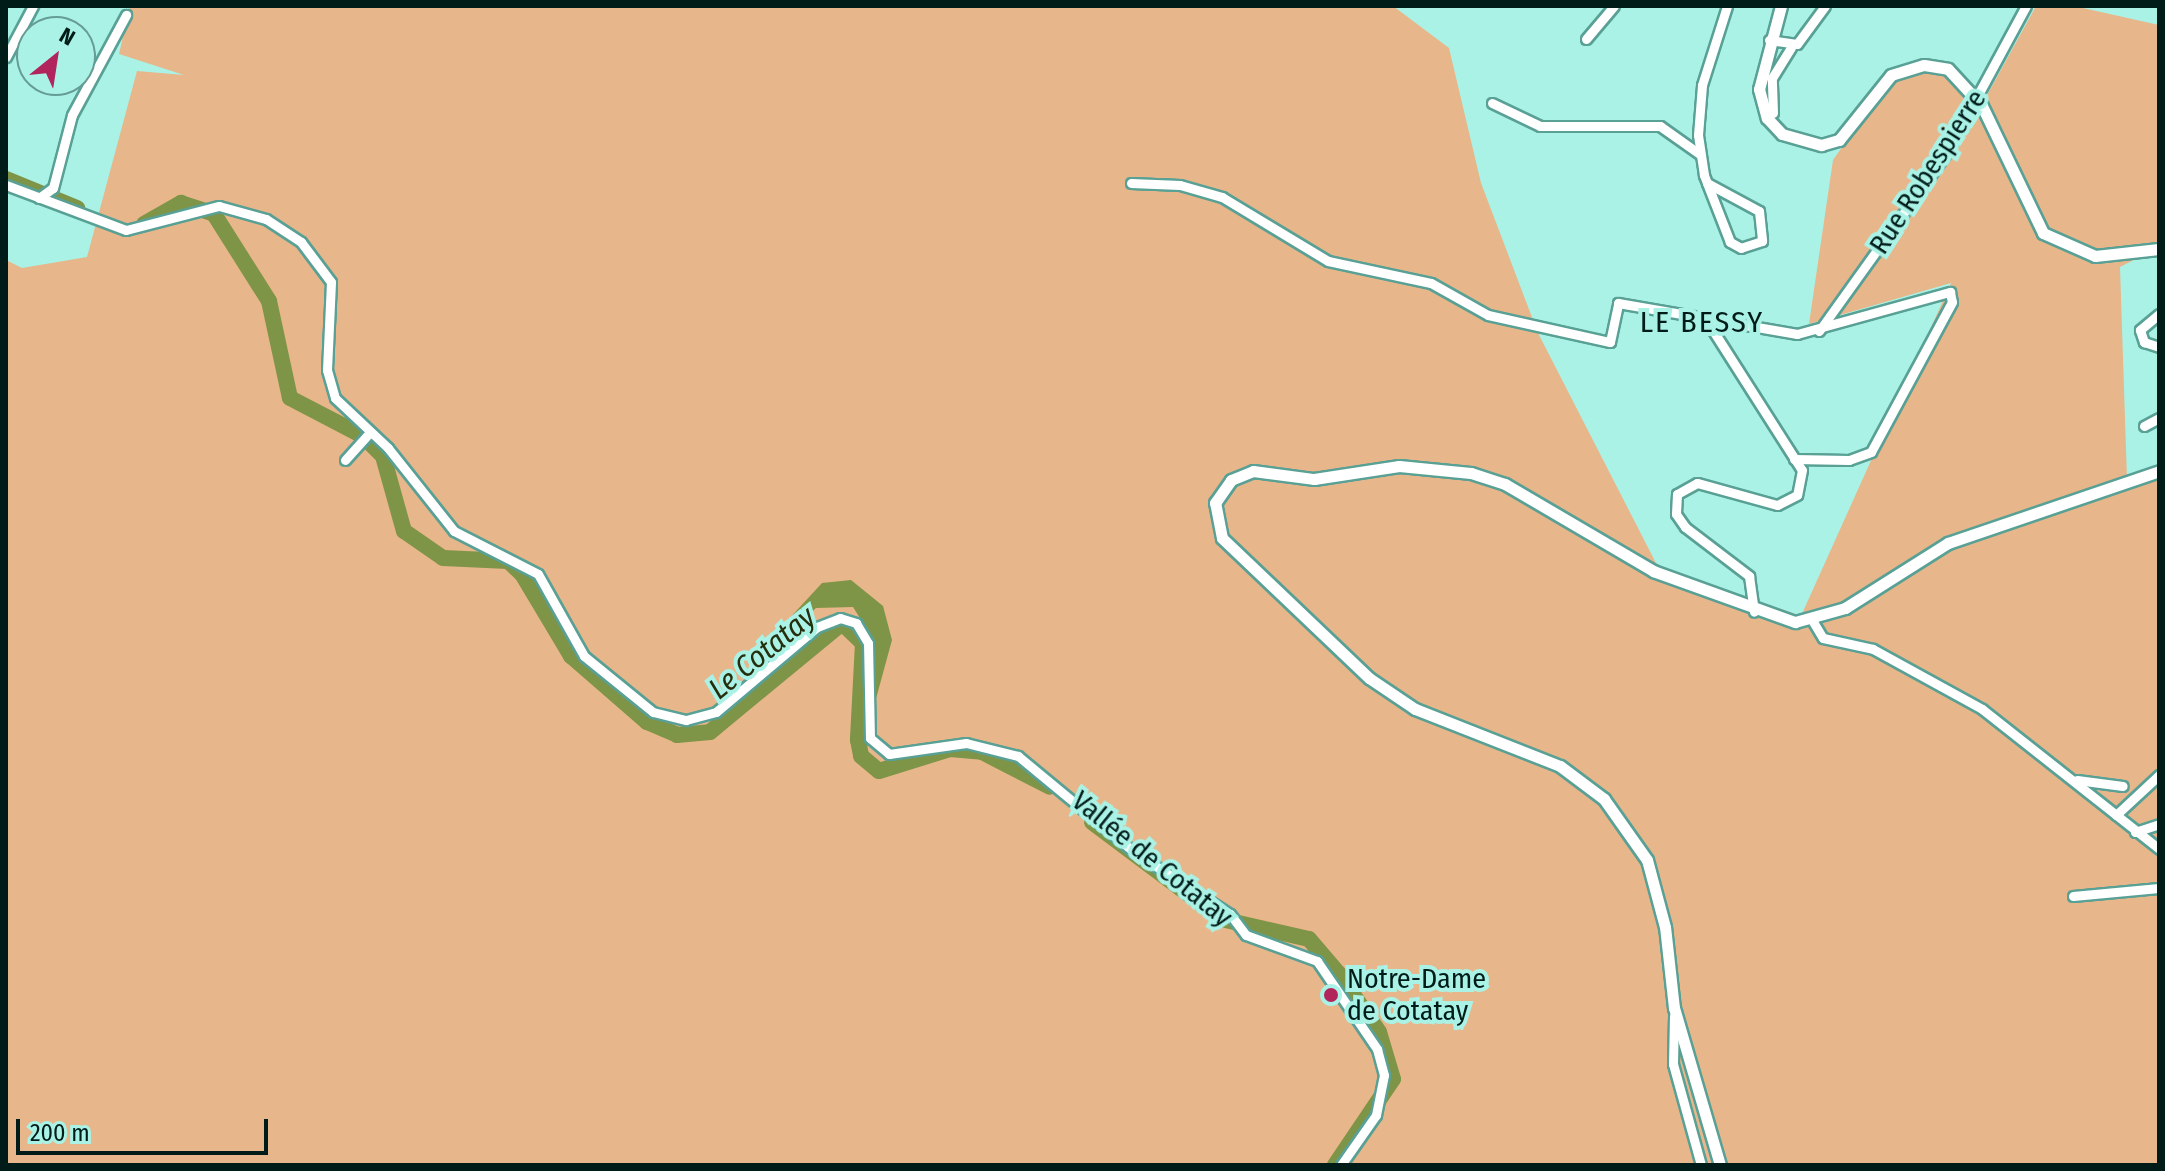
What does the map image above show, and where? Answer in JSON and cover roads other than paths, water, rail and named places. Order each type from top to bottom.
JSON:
[{"type":"street","points":[[6,57],[33,6]]},
{"type":"street","points":[[1586,39],[1614,6]]},
{"type":"street","points":[[1707,183],[1759,211],[1762,241],[1741,248],[1730,242],[1707,183],[1701,155],[1702,85],[1727,6]]},
{"type":"street","points":[[1781,6],[1769,40],[1761,103],[1767,118],[1797,141],[1839,140],[1880,84],[1912,66],[1948,69],[1977,97],[2043,233],[2095,256],[2159,249]]},
{"type":"street","points":[[1773,113],[1772,78],[1825,6]]},
{"type":"street","name":"Rue Robespierre","points":[[1819,331],[1947,152],[2026,6]]},
{"type":"street","points":[[39,198],[53,188],[72,115],[126,15]]},
{"type":"street","points":[[1769,40],[1794,45]]},
{"type":"street","points":[[1492,103],[1540,126],[1660,126],[1701,155]]},
{"type":"street","points":[[1131,183],[1180,185],[1242,205],[1328,261],[1431,283],[1488,315],[1610,342],[1618,303],[1797,334],[1819,331],[1950,292],[1952,302],[1871,452],[1849,460],[1794,459]]},
{"type":"street","name":"Vallée de Cotatay","points":[[6,185],[139,232],[202,208],[266,219],[327,270],[329,385],[367,435],[454,531],[538,574],[584,656],[653,712],[686,720],[716,712],[817,627],[848,619],[868,643],[870,738],[889,754],[966,743],[1018,756],[1134,852],[1230,914],[1239,929],[1317,961],[1377,1049],[1384,1075],[1379,1103],[1341,1165]]},
{"type":"street","points":[[2159,314],[2140,330],[2144,342],[2159,347]]},
{"type":"street","points":[[1705,318],[1794,459],[1803,482],[1787,502],[1697,483],[1677,494],[1676,514],[1685,527],[1749,576],[1754,612]]},
{"type":"street","points":[[2144,426],[2159,418]]},
{"type":"street","points":[[345,460],[367,435]]},
{"type":"street","points":[[1701,1165],[1673,1064],[1674,1008],[1665,927],[1647,860],[1604,799],[1560,766],[1415,709],[1369,678],[1239,556],[1213,513],[1231,480],[1253,471],[1314,479],[1399,466],[1471,473],[1505,484],[1653,571],[1754,612],[1812,620],[1948,543],[2159,471]]},
{"type":"street","points":[[1812,620],[1823,638],[1873,649],[1982,709],[2159,849]]},
{"type":"street","points":[[2116,815],[2157,773]]},
{"type":"street","points":[[2074,779],[2123,786]]},
{"type":"street","points":[[2135,832],[2159,824]]},
{"type":"street","points":[[2073,896],[2159,888]]},
{"type":"street","points":[[1674,1008],[1720,1165]]},
{"type":"waterway","name":"Le Cotatay","points":[[6,179],[77,208]]},
{"type":"waterway","name":"Le Cotatay","points":[[144,224],[181,203],[214,214],[269,301],[290,398],[363,436],[383,456],[404,531],[443,558],[508,561],[522,574],[571,656],[647,722],[677,735],[710,732],[842,623],[863,643],[858,740],[861,756],[879,771],[950,749],[982,752],[1050,787]]},
{"type":"waterway","name":"Le Cotatay","points":[[1092,822],[1221,919],[1309,939],[1339,974],[1379,1032],[1393,1079],[1335,1165]]},
{"type":"place","name":"Notre-Dame de Cotatay","points":[[1331,995]]},
{"type":"district","name":"LE BESSY","points":[[1702,322]]}]
